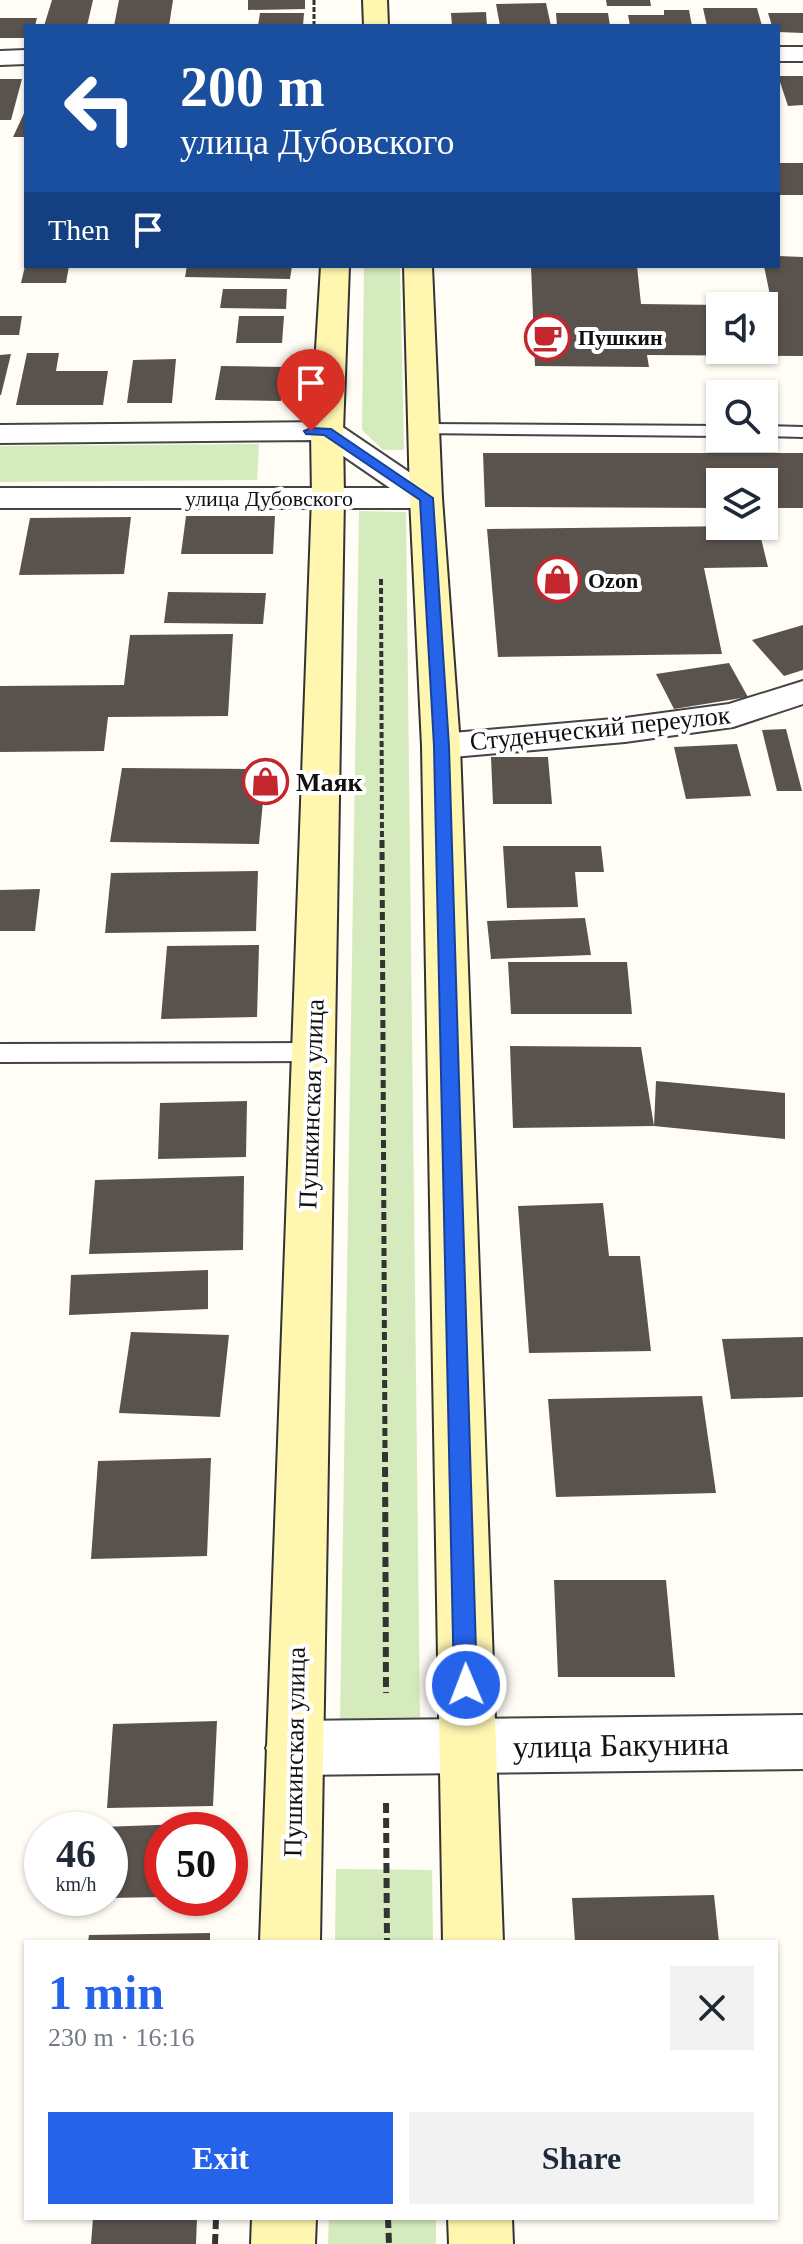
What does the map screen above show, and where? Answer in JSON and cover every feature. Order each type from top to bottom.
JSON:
[{"type":"main road","points":[[375,0],[376,24]]},
{"type":"main road","name":"Пушкинская улица","points":[[290,1940],[328,497],[327,431],[335,268]]},
{"type":"main road","points":[[418,268],[426,498],[441,746],[473,1940]]},
{"type":"main road","points":[[283,2244],[284,2220]]},
{"type":"main road","points":[[480,2220],[481,2244]]},
{"type":"street","points":[[780,54],[803,54]]},
{"type":"street","points":[[0,58],[24,57]]},
{"type":"street","points":[[0,434],[327,431]]},
{"type":"street","name":"улица Дубовского","points":[[327,431],[426,498]]},
{"type":"street","name":"улица Дубовского","points":[[0,498],[426,498]]},
{"type":"street","name":"Студенческий переулок","points":[[441,746],[625,730],[733,715],[803,692]]},
{"type":"street","name":"улица Бакунина","points":[[294,1748],[803,1742]]},
{"type":"lane","points":[[424,429],[706,431]]},
{"type":"lane","points":[[778,431],[803,432]]},
{"type":"lane","points":[[0,1053],[312,1052]]},
{"type":"path","points":[[314,0],[314,24]]},
{"type":"path","points":[[382,498],[387,1940]]},
{"type":"path","points":[[215,2244],[216,2220]]},
{"type":"path","points":[[388,2220],[389,2244]]},
{"type":"green space","points":[[364,268],[400,268],[404,450],[383,450],[362,430]]},
{"type":"green space","points":[[259,444],[257,480],[0,482],[0,446]]},
{"type":"green space","points":[[359,511],[406,512],[420,1722],[340,1722]]},
{"type":"green space","points":[[336,1869],[432,1870],[433,1940],[335,1940]]},
{"type":"green space","points":[[329,2220],[436,2220],[436,2244],[328,2244]]},
{"type":"building","points":[[52,0],[93,0],[87,24],[45,24]]},
{"type":"building","points":[[119,0],[173,0],[169,24],[114,24]]},
{"type":"building","points":[[248,0],[305,0],[305,9],[248,10]]},
{"type":"building","points":[[606,0],[650,0],[651,6],[607,6]]},
{"type":"building","points":[[546,3],[551,24],[500,24],[496,4]]},
{"type":"building","points":[[703,8],[757,8],[761,24],[707,24]]},
{"type":"building","points":[[664,10],[689,10],[692,24],[630,24],[628,15],[664,15]]},
{"type":"building","points":[[486,12],[487,24],[452,24],[451,13]]},
{"type":"building","points":[[260,13],[304,13],[303,24],[258,24]]},
{"type":"building","points":[[556,13],[608,13],[610,24],[557,24]]},
{"type":"building","points":[[768,13],[803,13],[803,33],[780,32],[780,24],[771,24]]},
{"type":"building","points":[[0,18],[37,18],[36,24],[24,24],[24,38],[0,38]]},
{"type":"building","points":[[780,76],[803,76],[803,105],[788,106]]},
{"type":"building","points":[[0,79],[22,79],[11,120],[0,120]]},
{"type":"building","points":[[24,113],[24,137],[13,137]]},
{"type":"building","points":[[780,163],[803,163],[803,195],[780,195]]},
{"type":"building","points":[[780,256],[803,257],[803,356],[778,356],[778,292],[769,292],[764,268],[780,268]]},
{"type":"building","points":[[25,268],[69,268],[66,283],[21,283]]},
{"type":"building","points":[[187,268],[292,268],[290,279],[185,277]]},
{"type":"building","points":[[531,268],[637,268],[641,304],[706,305],[706,355],[647,355],[649,367],[535,366]]},
{"type":"building","points":[[223,289],[287,289],[286,309],[220,308]]},
{"type":"building","points":[[0,316],[22,316],[19,335],[0,335]]},
{"type":"building","points":[[239,316],[284,316],[282,343],[236,343]]},
{"type":"building","points":[[27,353],[59,353],[56,371],[108,371],[103,405],[16,405]]},
{"type":"building","points":[[11,354],[1,395],[0,395],[0,355]]},
{"type":"building","points":[[176,359],[172,403],[127,403],[133,360]]},
{"type":"building","points":[[221,366],[286,367],[281,401],[215,400]]},
{"type":"building","points":[[483,453],[803,453],[803,508],[778,508],[778,468],[706,468],[706,508],[485,507]]},
{"type":"building","points":[[186,516],[275,516],[273,554],[181,554]]},
{"type":"building","points":[[131,517],[124,574],[19,575],[30,518]]},
{"type":"building","points":[[706,527],[706,540],[761,540],[768,567],[704,568],[722,654],[498,657],[487,529]]},
{"type":"building","points":[[168,592],[266,593],[263,624],[164,623]]},
{"type":"building","points":[[803,625],[803,670],[784,676],[752,640]]},
{"type":"building","points":[[233,634],[228,716],[108,717],[104,751],[0,752],[0,686],[124,685],[130,635]]},
{"type":"building","points":[[729,663],[748,697],[674,709],[656,674]]},
{"type":"building","points":[[786,729],[802,791],[777,791],[762,730]]},
{"type":"building","points":[[737,744],[751,796],[686,799],[674,747]]},
{"type":"building","points":[[491,757],[548,757],[552,804],[493,804]]},
{"type":"building","points":[[122,768],[266,769],[259,844],[110,842]]},
{"type":"building","points":[[503,846],[601,846],[604,872],[575,872],[578,907],[507,908]]},
{"type":"building","points":[[258,871],[256,931],[105,933],[111,873]]},
{"type":"building","points":[[40,889],[35,931],[0,931],[0,890]]},
{"type":"building","points":[[585,918],[591,955],[491,959],[487,921]]},
{"type":"building","points":[[259,945],[257,1017],[161,1019],[167,946]]},
{"type":"building","points":[[508,962],[627,962],[632,1014],[511,1014]]},
{"type":"building","points":[[510,1046],[641,1047],[654,1126],[513,1128]]},
{"type":"building","points":[[656,1081],[785,1093],[785,1139],[654,1126]]},
{"type":"building","points":[[247,1101],[246,1157],[158,1159],[160,1103]]},
{"type":"building","points":[[244,1176],[243,1250],[89,1254],[95,1180]]},
{"type":"building","points":[[603,1203],[609,1256],[640,1256],[651,1351],[529,1353],[518,1206]]},
{"type":"building","points":[[208,1270],[208,1309],[69,1315],[71,1275]]},
{"type":"building","points":[[131,1332],[229,1335],[220,1417],[119,1413]]},
{"type":"building","points":[[803,1337],[803,1397],[731,1399],[722,1339]]},
{"type":"building","points":[[702,1396],[716,1493],[556,1497],[548,1399]]},
{"type":"building","points":[[211,1458],[207,1556],[91,1559],[98,1461]]},
{"type":"building","points":[[554,1580],[666,1580],[675,1677],[558,1677]]},
{"type":"building","points":[[217,1721],[213,1806],[107,1808],[113,1724]]},
{"type":"building","points":[[144,1825],[144,1897],[128,1898],[128,1826]]},
{"type":"building","points":[[714,1895],[719,1940],[575,1940],[572,1898]]},
{"type":"building","points":[[210,1933],[210,1940],[88,1940],[89,1935]]},
{"type":"building","points":[[93,2220],[197,2220],[196,2244],[91,2244]]},
{"type":"place","name":"Пушкин","points":[[547,337]]},
{"type":"place","name":"Ozon","points":[[557,580]]},
{"type":"place","name":"Маяк","points":[[265,782]]},
{"type":"route","points":[[311,431],[327,431],[426,498],[441,746],[466,1685]]}]
